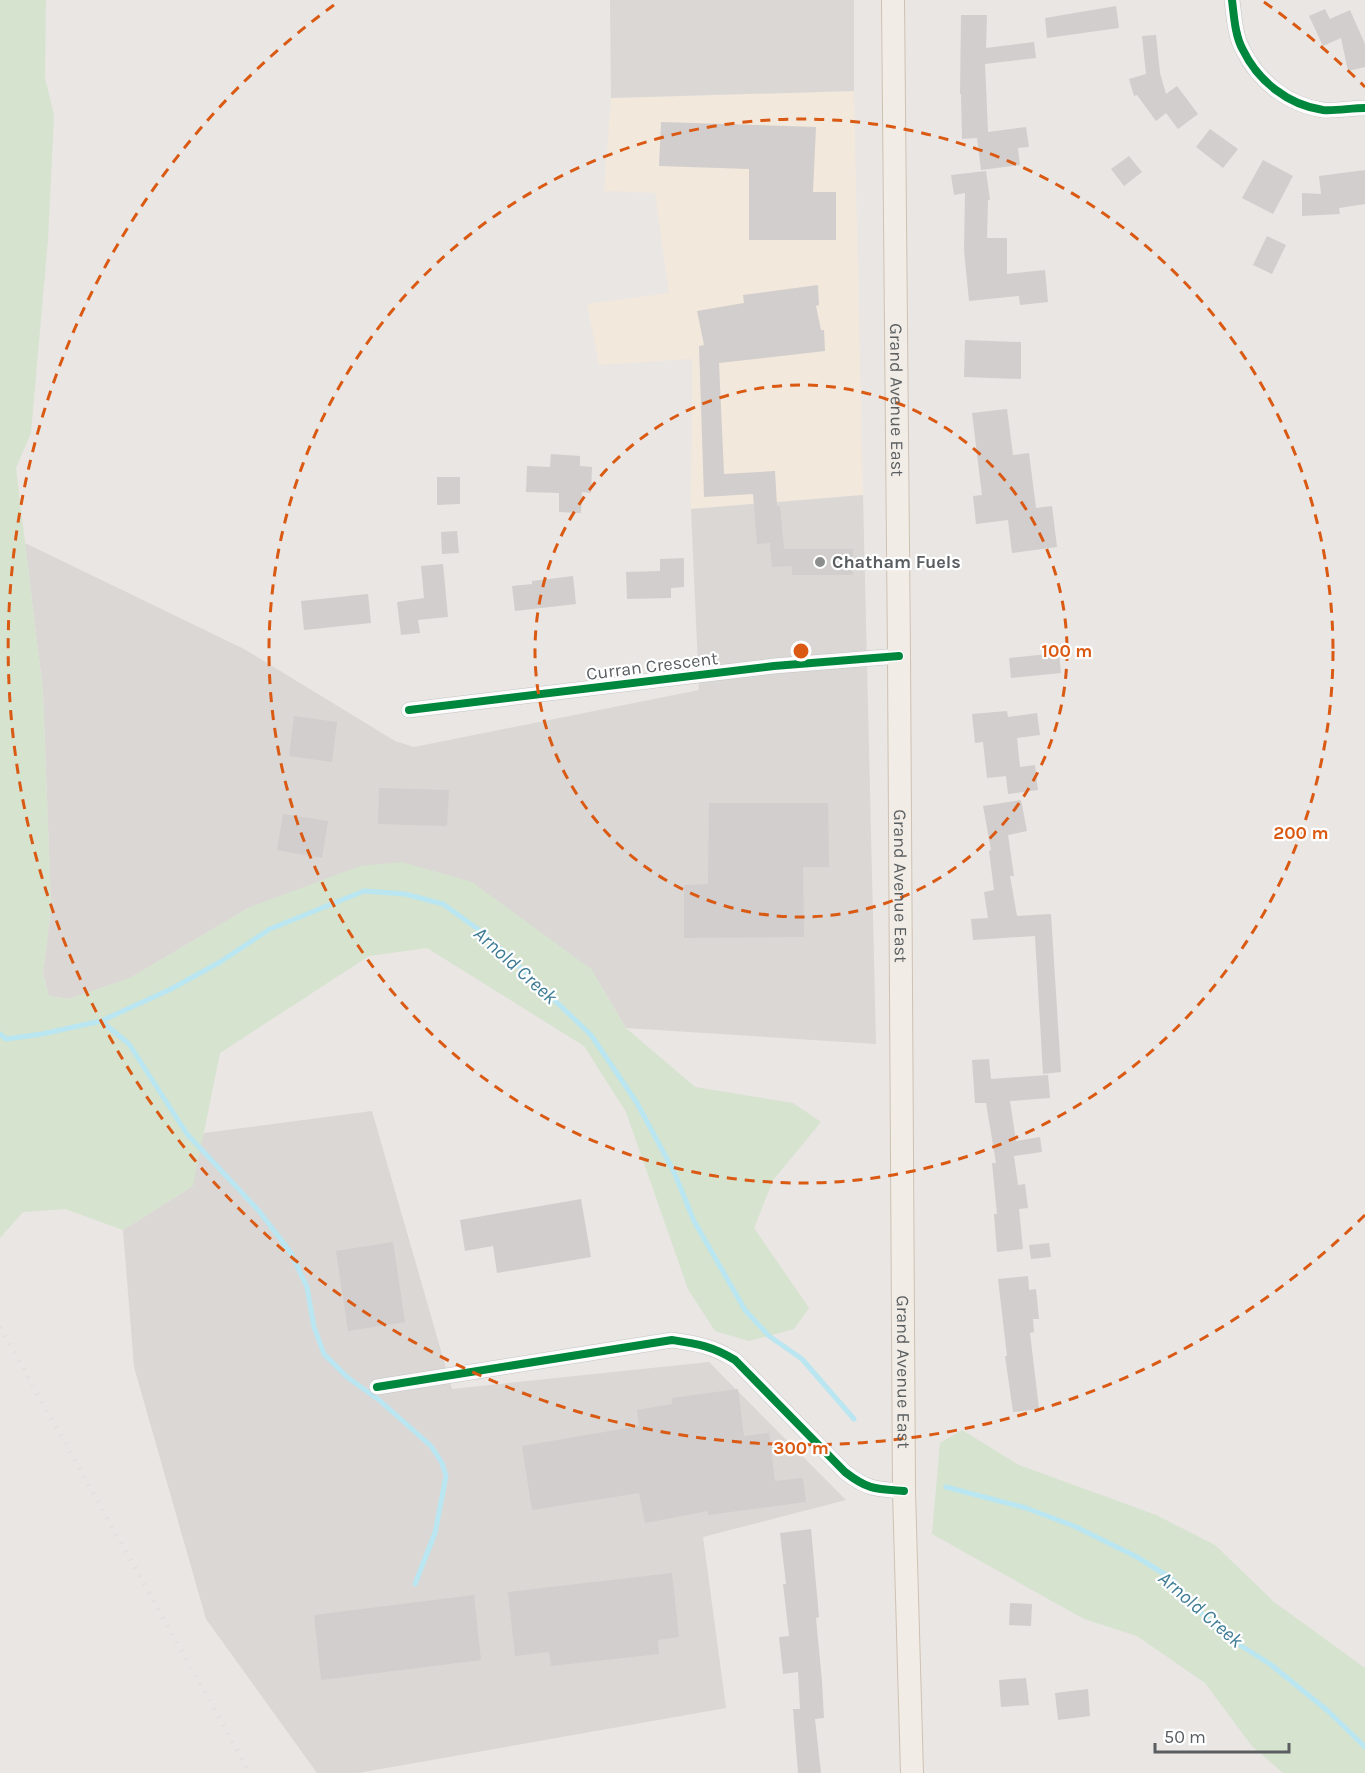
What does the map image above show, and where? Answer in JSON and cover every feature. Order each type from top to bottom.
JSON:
[{"type":"main road","name":"Grand Avenue East","points":[[893,0],[904,1491],[912,1773]]},
{"type":"street","points":[[1232,0],[1242,49],[1258,75],[1280,93],[1301,105],[1325,110],[1365,108]]},
{"type":"street","name":"Curran Crescent","points":[[409,710],[774,666],[899,656]]},
{"type":"street","points":[[377,1387],[672,1340],[698,1344],[717,1349],[735,1360],[845,1472],[859,1482],[871,1489],[904,1491]]},
{"type":"shaded area","points":[[610,0],[854,0],[854,91],[611,98]]},
{"type":"shaded area","points":[[854,91],[863,495],[691,509],[692,359],[599,365],[587,304],[669,293],[655,193],[604,191],[611,98]]},
{"type":"shaded area","points":[[863,495],[876,1044],[626,1028],[591,969],[250,907],[130,978],[69,999],[49,996],[43,974],[51,907],[43,691],[25,543],[244,649],[395,741],[414,747],[699,690],[691,509]]},
{"type":"shaded area","points":[[372,1111],[452,1389],[709,1362],[846,1500],[703,1537],[726,1708],[358,1773],[317,1773],[206,1619],[134,1367],[123,1230],[185,1191],[204,1133]]},
{"type":"green space","points":[[0,0],[46,0],[45,78],[54,115],[48,239],[31,433],[16,468],[43,691],[51,907],[43,974],[49,996],[69,999],[130,978],[250,907],[360,866],[402,862],[472,882],[591,969],[626,1028],[695,1087],[793,1103],[821,1122],[773,1180],[754,1228],[809,1308],[794,1329],[749,1341],[715,1331],[688,1289],[626,1112],[584,1046],[427,948],[369,956],[220,1053],[193,1186],[123,1230],[65,1209],[23,1212],[0,1238]]},
{"type":"green space","points":[[962,1430],[1019,1465],[1156,1515],[1215,1545],[1274,1602],[1365,1668],[1365,1773],[1283,1773],[1251,1745],[1205,1683],[1137,1636],[1084,1619],[932,1534],[940,1443]]},
{"type":"building","points":[[1116,6],[1119,28],[1047,38],[1045,18]]},
{"type":"building","points":[[1325,9],[1330,19],[1350,10],[1365,44],[1365,67],[1348,71],[1341,38],[1323,46],[1309,16]]},
{"type":"building","points":[[961,15],[987,15],[986,48],[1034,42],[1036,58],[985,64],[988,132],[1026,127],[1029,147],[1018,148],[1020,165],[981,170],[977,138],[962,139]]},
{"type":"building","points":[[1156,35],[1160,73],[1166,94],[1177,86],[1198,114],[1178,129],[1166,113],[1156,121],[1137,95],[1134,96],[1129,79],[1146,74],[1142,36]]},
{"type":"building","points":[[661,122],[816,127],[813,192],[836,192],[836,240],[749,240],[749,169],[659,166]]},
{"type":"building","points":[[1210,129],[1238,149],[1223,168],[1196,147]]},
{"type":"building","points":[[1129,156],[1142,172],[1124,186],[1111,169]]},
{"type":"building","points":[[1263,160],[1293,176],[1273,214],[1242,198]]},
{"type":"building","points":[[1365,170],[1365,204],[1339,208],[1340,214],[1302,216],[1302,193],[1321,194],[1319,176]]},
{"type":"building","points":[[986,171],[990,200],[988,200],[987,238],[1007,238],[1007,274],[1045,270],[1048,302],[1020,305],[1019,296],[969,301],[964,250],[965,193],[954,195],[951,175]]},
{"type":"building","points":[[1267,236],[1286,245],[1272,274],[1253,265]]},
{"type":"building","points":[[818,285],[819,305],[816,306],[821,330],[824,330],[825,351],[719,363],[724,474],[775,471],[777,506],[780,506],[784,549],[853,549],[853,575],[792,575],[792,566],[772,567],[770,543],[757,544],[753,494],[704,497],[699,346],[704,345],[697,311],[744,303],[743,295]]},
{"type":"building","points":[[965,340],[1021,342],[1021,379],[964,377]]},
{"type":"building","points":[[1007,409],[1013,455],[1029,453],[1036,508],[1052,506],[1057,547],[1012,553],[1008,520],[976,524],[973,496],[982,495],[972,413]]},
{"type":"building","points":[[551,454],[580,456],[580,466],[592,467],[591,493],[582,492],[581,513],[559,512],[559,493],[526,492],[527,466],[550,467]]},
{"type":"building","points":[[437,477],[460,477],[460,504],[437,505]]},
{"type":"building","points":[[457,531],[459,553],[442,554],[441,532]]},
{"type":"building","points":[[684,558],[684,587],[671,588],[671,598],[627,599],[626,572],[660,571],[660,559]]},
{"type":"building","points":[[443,564],[448,617],[418,620],[420,633],[401,635],[397,602],[424,598],[421,566]]},
{"type":"building","points":[[573,576],[576,604],[515,611],[512,586]]},
{"type":"building","points":[[368,594],[371,623],[304,630],[301,601]]},
{"type":"building","points":[[1059,653],[1061,673],[1011,678],[1009,658]]},
{"type":"building","points":[[1007,711],[1008,717],[1037,713],[1040,735],[1017,738],[1020,767],[1035,765],[1038,790],[1008,794],[1006,776],[987,778],[983,742],[975,743],[972,714]]},
{"type":"building","points":[[294,716],[337,722],[332,762],[289,756]]},
{"type":"building","points":[[379,788],[449,790],[447,826],[378,824]]},
{"type":"building","points":[[1021,800],[1027,831],[1008,835],[1014,876],[1010,876],[1017,916],[1051,914],[1061,1072],[1043,1074],[1035,936],[973,940],[971,919],[988,918],[984,892],[994,890],[989,851],[991,850],[983,806]]},
{"type":"building","points":[[709,803],[828,803],[829,867],[803,867],[804,937],[684,938],[684,885],[708,884]]},
{"type":"building","points":[[283,814],[328,821],[322,858],[277,850]]},
{"type":"building","points":[[989,1059],[991,1079],[1048,1075],[1050,1098],[1010,1101],[1016,1141],[1040,1137],[1042,1152],[1014,1156],[1018,1185],[1025,1184],[1028,1208],[1019,1209],[1023,1249],[997,1252],[994,1214],[997,1214],[992,1163],[996,1163],[986,1103],[975,1103],[972,1060]]},
{"type":"building","points":[[581,1199],[591,1257],[497,1273],[493,1246],[465,1251],[460,1220]]},
{"type":"building","points":[[393,1242],[405,1322],[348,1331],[336,1251]]},
{"type":"building","points":[[1049,1243],[1051,1257],[1031,1259],[1029,1245]]},
{"type":"building","points":[[1028,1276],[1029,1290],[1036,1289],[1039,1319],[1033,1319],[1034,1332],[1030,1333],[1039,1409],[1013,1412],[998,1279]]},
{"type":"building","points":[[738,1389],[744,1436],[769,1433],[775,1481],[803,1478],[806,1502],[708,1515],[708,1511],[645,1523],[639,1493],[532,1510],[522,1446],[639,1426],[637,1410],[672,1404],[672,1398]]},
{"type":"building","points":[[811,1529],[819,1617],[816,1618],[824,1718],[815,1719],[821,1773],[798,1773],[793,1709],[800,1709],[798,1672],[783,1674],[779,1637],[789,1636],[780,1533]]},
{"type":"building","points":[[672,1573],[679,1637],[658,1640],[659,1654],[551,1666],[549,1652],[515,1656],[508,1592]]},
{"type":"building","points":[[474,1595],[481,1660],[321,1680],[314,1615]]},
{"type":"building","points":[[1010,1603],[1032,1604],[1031,1626],[1009,1625]]},
{"type":"building","points":[[1026,1678],[1029,1705],[1001,1707],[999,1680]]},
{"type":"building","points":[[1088,1689],[1090,1716],[1058,1720],[1055,1693]]},
{"type":"waterway","name":"Arnold Creek","points":[[0,1034],[6,1039],[101,1021],[171,989],[220,962],[270,929],[364,891],[405,894],[443,904],[486,935],[591,1035],[637,1103],[674,1172],[694,1221],[745,1310],[769,1336],[802,1359],[854,1419]]},
{"type":"waterway","points":[[101,1021],[129,1044],[187,1134],[259,1211],[291,1253],[307,1287],[314,1327],[324,1354],[347,1377],[379,1400],[431,1446],[442,1463],[446,1476],[435,1533],[415,1584]]},
{"type":"waterway","name":"Arnold Creek","points":[[946,1487],[1026,1508],[1074,1526],[1137,1557],[1171,1578],[1198,1610],[1227,1637],[1270,1664],[1328,1711],[1365,1747]]},
{"type":"railway","points":[[0,1327],[250,1773]]},
{"type":"cycle path","points":[[1232,0],[1240,44],[1257,72],[1276,90],[1298,103],[1323,110],[1365,108]]},
{"type":"cycle path","points":[[409,710],[774,666],[899,656]]},
{"type":"cycle path","points":[[377,1387],[672,1340],[690,1343],[705,1346],[735,1360],[853,1478],[873,1488],[904,1491]]},
{"type":"place","name":"Chatham Fuels","points":[[820,562]]}]
